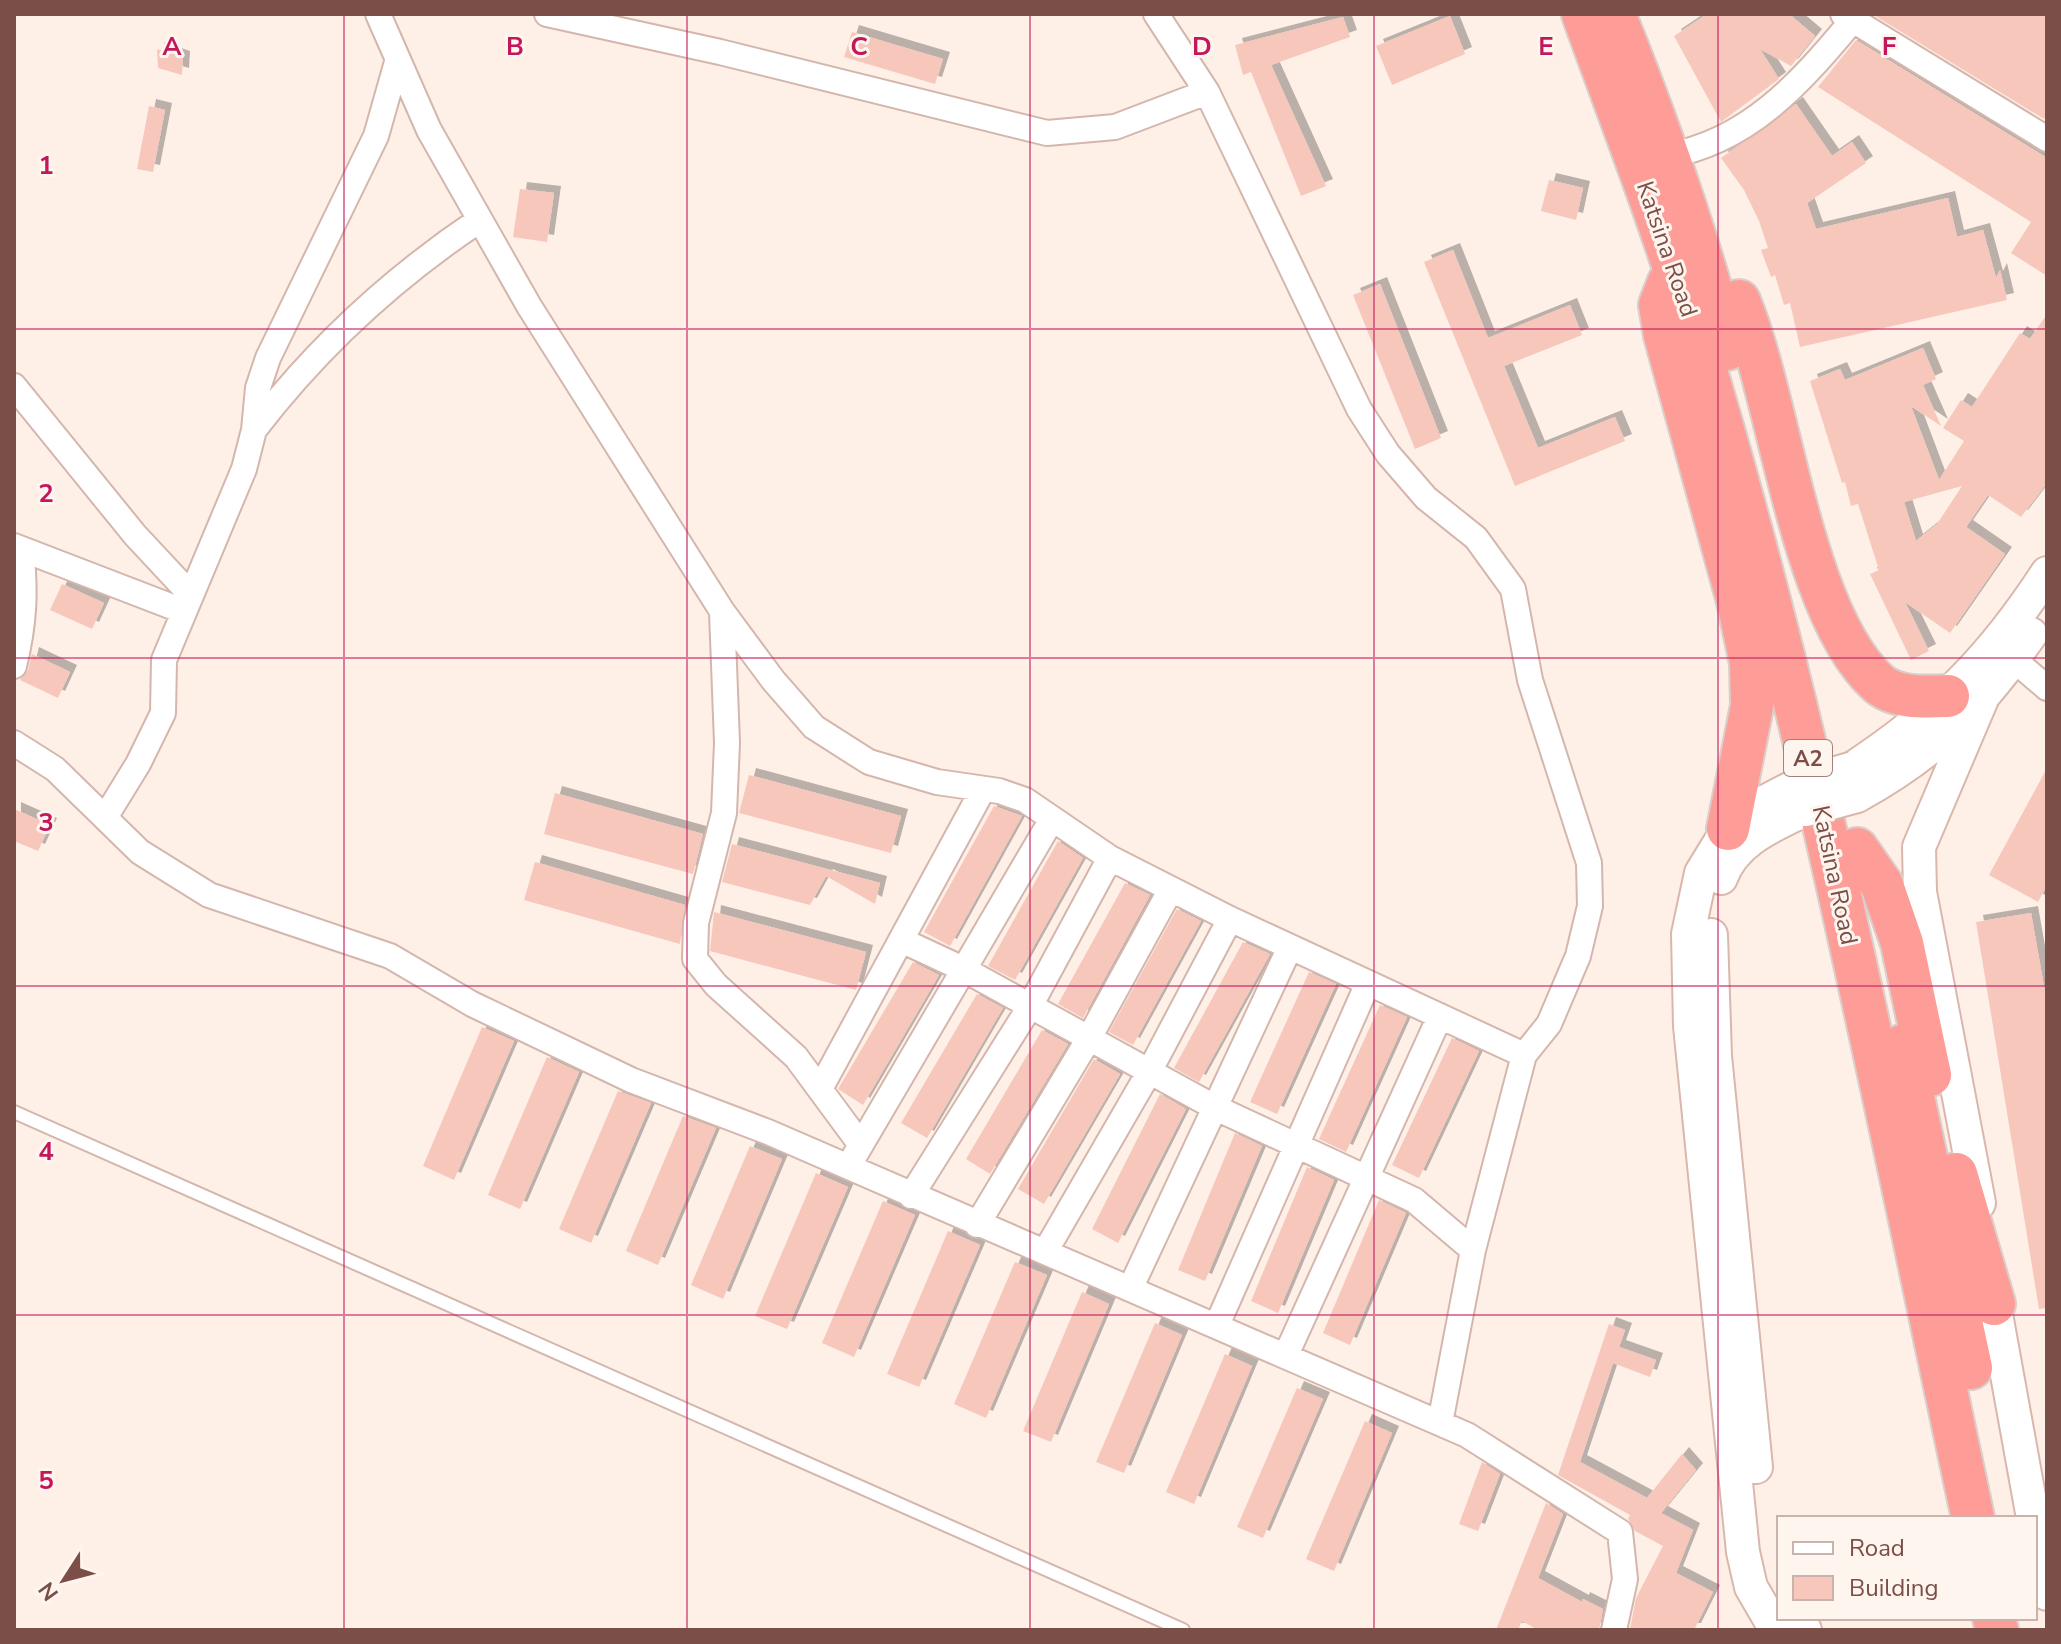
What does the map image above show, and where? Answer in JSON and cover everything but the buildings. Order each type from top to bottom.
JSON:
[{"type":"highway","name":"Katsina Road","points":[[1583,14],[1684,256],[1713,293],[1792,588],[2029,1514]]},
{"type":"highway","name":"Katsina Road","points":[[1614,14],[1666,156],[1684,256],[1735,475],[1828,837],[1973,1516]]},
{"type":"highway","points":[[1728,829],[1752,706],[1751,663],[1738,601],[1665,335],[1660,305],[1684,256],[1731,281],[1746,318],[1827,601],[1851,649],[1879,685],[1912,697],[1965,698]]},
{"type":"highway","points":[[1857,849],[1882,885],[1902,943],[1929,1068],[1994,1304]]},
{"type":"main road","points":[[2029,1514],[1975,1178],[1943,1020],[1919,877],[1919,847],[1963,750],[1965,698],[2047,573]]},
{"type":"main road","points":[[1776,1630],[1751,1587],[1743,1552],[1690,1026],[1688,934],[1701,873],[1728,829],[1747,811],[1855,782],[1924,717],[1965,698],[2013,659],[2044,622]]},
{"type":"main road","points":[[1777,1588],[1764,1546],[1715,1056],[1710,947],[1714,899],[1724,869],[1740,848],[1802,797]]},
{"type":"main road","points":[[2037,1550],[2047,1594]]},
{"type":"street","points":[[378,14],[397,62],[478,221],[722,611],[773,680],[814,727],[869,762],[982,791],[999,791],[1025,800],[1110,858],[1230,919],[1524,1055]]},
{"type":"street","points":[[547,14],[720,52],[1047,133],[1115,127],[1207,92]]},
{"type":"street","points":[[1156,14],[1207,92],[1359,409],[1388,454],[1426,498],[1476,538],[1513,589],[1530,680],[1589,863],[1590,906],[1578,956],[1549,1024],[1524,1055],[1473,1250],[1440,1423]]},
{"type":"street","points":[[1666,156],[1689,152],[1727,138],[1769,110],[1808,74],[1848,18],[2046,137]]},
{"type":"street","points":[[106,816],[138,764],[163,713],[164,660],[244,469],[254,430],[258,388],[268,358],[376,136],[397,62]]},
{"type":"street","points":[[254,430],[293,380],[387,289],[425,256],[478,221]]},
{"type":"street","points":[[15,390],[187,603]]},
{"type":"street","points":[[14,666],[23,628],[26,592],[18,548],[187,603]]},
{"type":"street","points":[[722,611],[727,743],[724,813],[693,948],[702,970],[796,1057],[861,1145]]},
{"type":"street","points":[[2013,659],[2047,688]]},
{"type":"street","points":[[14,743],[55,769],[140,852],[209,895],[390,956],[472,1004],[618,1073],[1131,1287],[1467,1435],[1620,1532],[1625,1579],[1614,1630]]},
{"type":"street","points":[[820,1089],[982,791]]},
{"type":"street","points":[[847,1167],[1052,819]]},
{"type":"street","points":[[911,1196],[1029,1008],[1110,858]]},
{"type":"street","points":[[977,1225],[1088,1040],[1171,889]]},
{"type":"street","points":[[1045,1252],[1148,1074],[1230,919]]},
{"type":"street","points":[[901,940],[963,969],[1148,1074],[1296,1147],[1414,1200],[1473,1250]]},
{"type":"street","points":[[1131,1287],[1290,947]]},
{"type":"street","points":[[1217,1325],[1368,983]]},
{"type":"street","points":[[1286,1355],[1440,1016]]},
{"type":"lane","points":[[14,1112],[1183,1630]]}]
